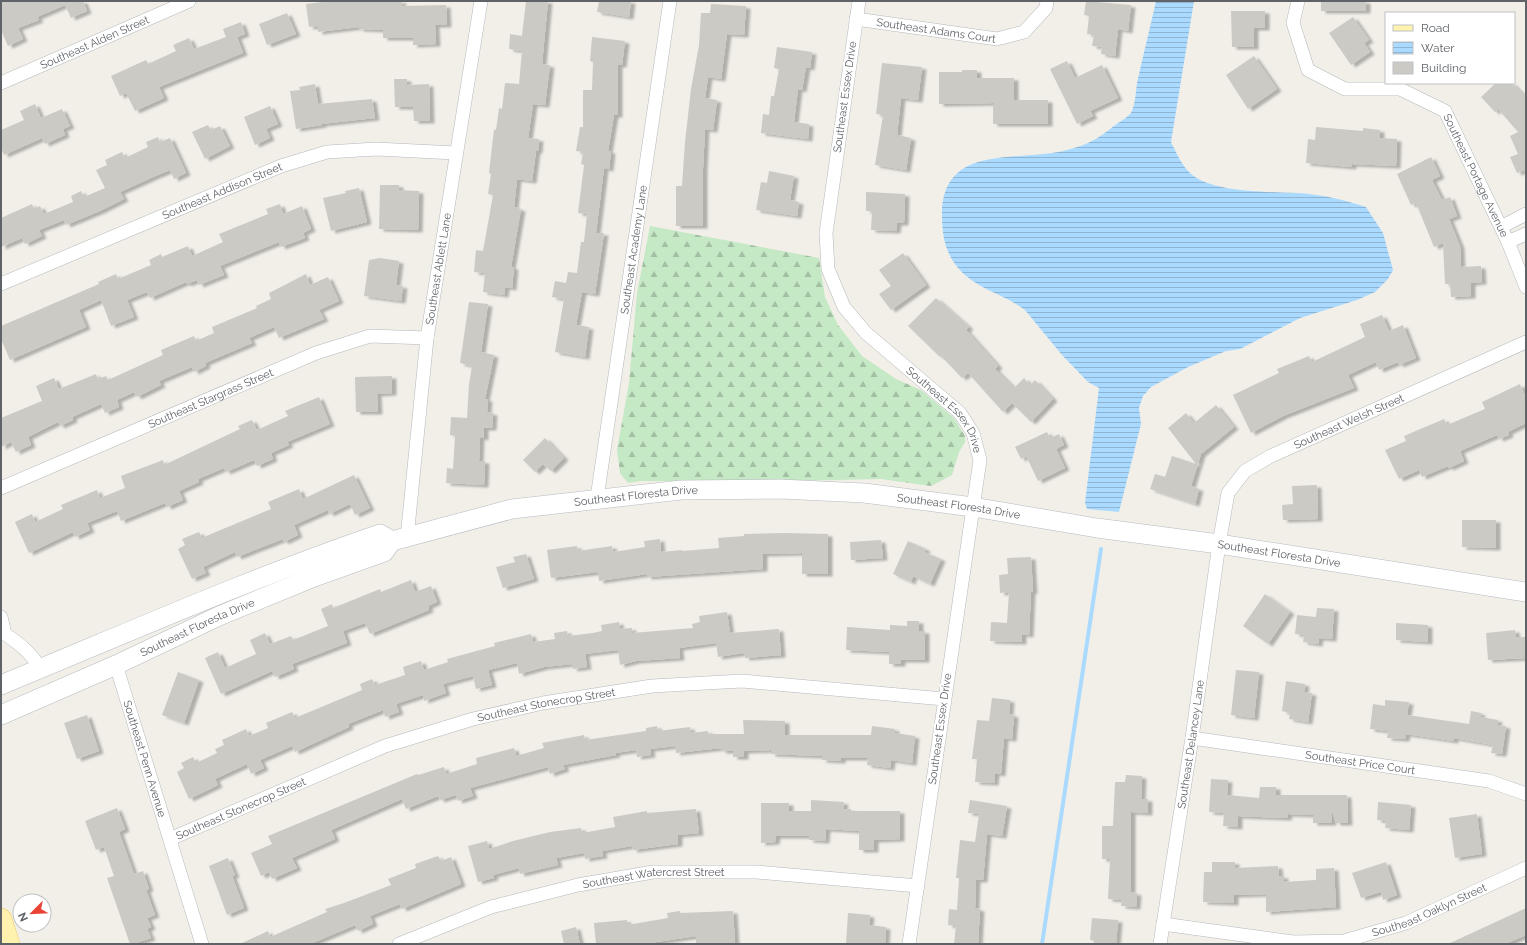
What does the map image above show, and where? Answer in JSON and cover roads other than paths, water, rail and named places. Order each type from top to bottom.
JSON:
[{"type":"main road","points":[[1,919],[9,944]]},
{"type":"street","name":"Southeast Alden Street","points":[[1,83],[189,1]]},
{"type":"street","name":"Southeast Ablett Lane","points":[[399,540],[427,338],[482,1]]},
{"type":"street","name":"Southeast Academy Lane","points":[[597,498],[670,1]]},
{"type":"street","name":"Southeast Essex Drive","points":[[859,1],[826,233],[828,268],[844,307],[866,333],[960,413],[973,433],[980,460],[909,944]]},
{"type":"street","name":"Southeast Adams Court","points":[[856,19],[997,39],[1024,32],[1046,8],[1047,1]]},
{"type":"street","name":"Southeast Portage Avenue","points":[[1298,1],[1294,23],[1308,70],[1345,90],[1400,89],[1445,110],[1508,242],[1526,287]]},
{"type":"street","name":"Southeast Addison Street","points":[[1,284],[281,166],[327,152],[376,149],[456,153]]},
{"type":"street","points":[[1501,227],[1526,214]]},
{"type":"street","points":[[1508,242],[1526,234]]},
{"type":"street","name":"Southeast Stargrass Street","points":[[1,488],[316,353],[370,336],[427,338]]},
{"type":"street","name":"Southeast Welsh Street","points":[[1219,544],[1228,493],[1245,471],[1271,456],[1526,342]]},
{"type":"street","name":"Southeast Floresta Drive","points":[[1,715],[116,665],[232,610],[307,580],[384,552],[399,540],[512,509],[597,498],[681,490],[780,489],[864,494],[973,507],[1097,528],[1219,544],[1526,592]]},
{"type":"street","name":"Southeast Floresta Drive","points":[[1,686],[252,581],[326,552],[380,534],[399,540]]},
{"type":"street","name":"Southeast Delancey Lane","points":[[1160,944],[1192,738],[1219,544]]},
{"type":"street","points":[[1,617],[5,634],[24,647],[41,669]]},
{"type":"street","name":"Southeast Penn Avenue","points":[[116,665],[202,944]]},
{"type":"street","name":"Southeast Stonecrop Street","points":[[170,839],[385,746],[473,719],[543,703],[652,686],[742,681],[944,699]]},
{"type":"street","name":"Southeast Price Court","points":[[1192,738],[1489,781],[1526,794]]},
{"type":"street","name":"Southeast Oaklyn Street","points":[[1163,924],[1294,942],[1344,941],[1406,923],[1526,868]]},
{"type":"street","name":"Southeast Watercrest Street","points":[[399,944],[491,907],[578,885],[653,872],[758,872],[918,886]]},
{"type":"water","points":[[1156,1],[1194,1],[1171,142],[1184,167],[1200,180],[1230,189],[1316,195],[1338,199],[1366,207],[1383,233],[1393,270],[1388,279],[1375,292],[1357,300],[1300,318],[1240,349],[1226,351],[1188,367],[1151,387],[1143,396],[1139,408],[1141,424],[1119,512],[1087,509],[1085,503],[1099,388],[1088,382],[1062,355],[1025,310],[1017,304],[973,281],[958,268],[950,256],[945,243],[942,215],[945,192],[955,176],[969,166],[986,160],[1048,154],[1074,148],[1097,138],[1129,115],[1131,113],[1135,98],[1137,83]]},
{"type":"waterway","points":[[1042,944],[1101,549]]}]
